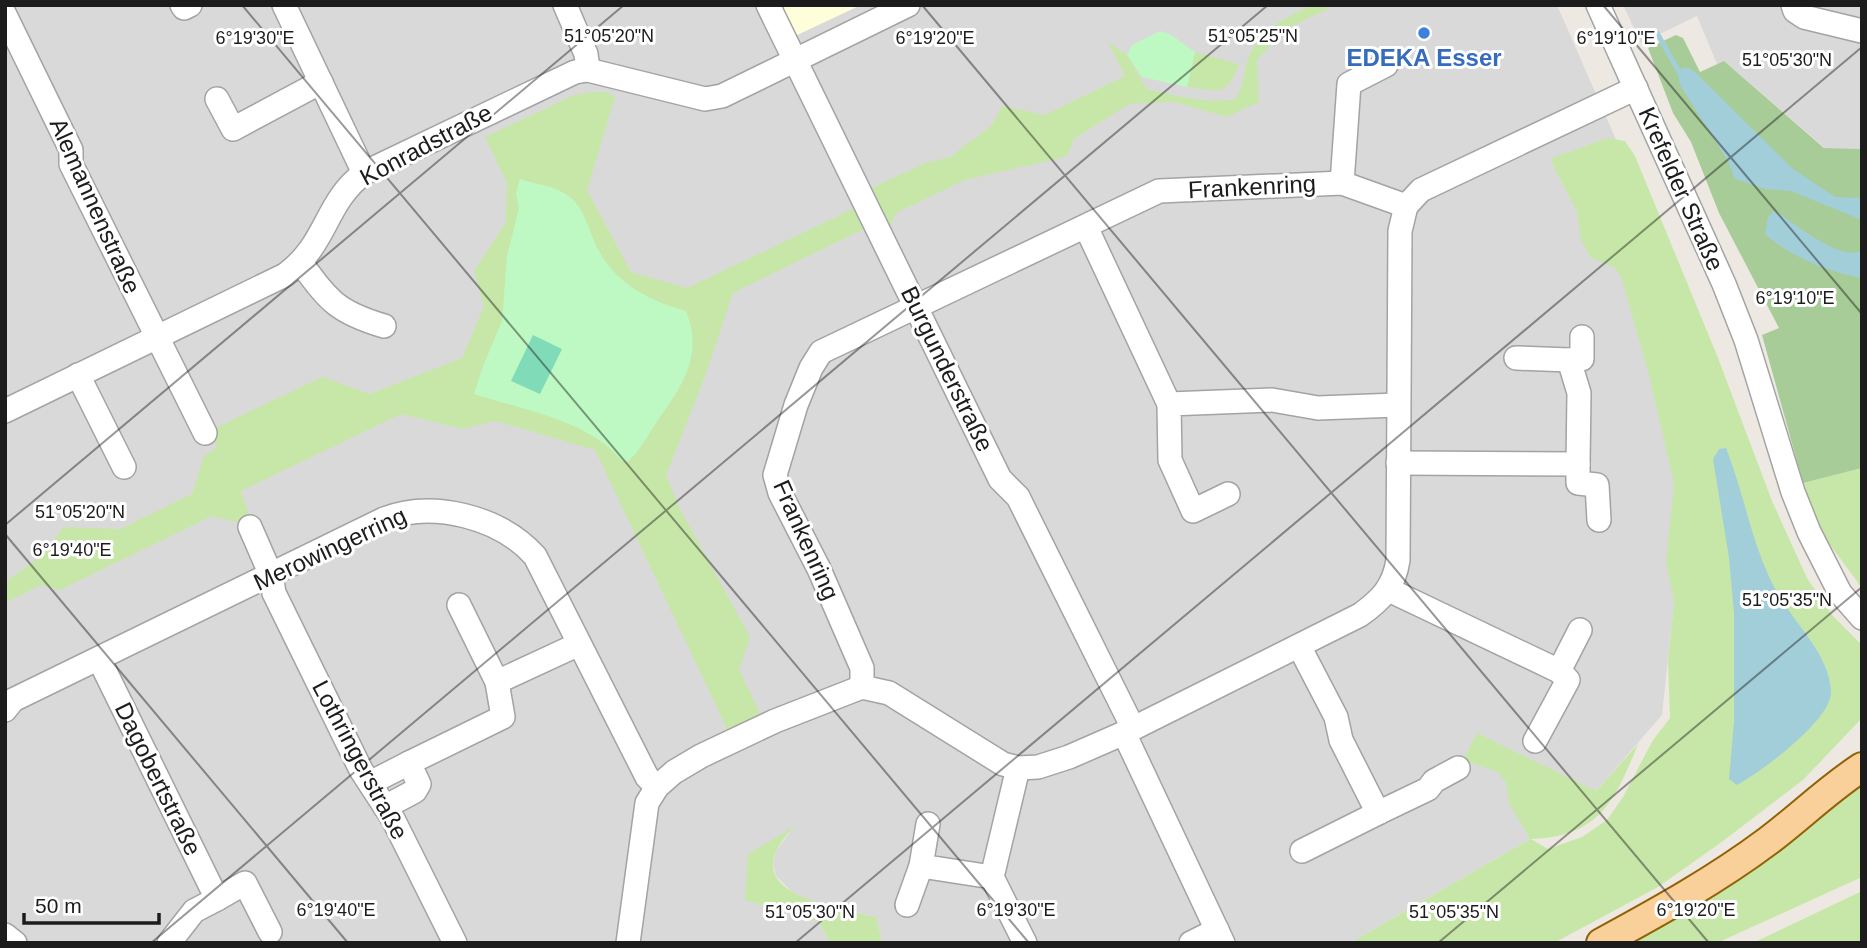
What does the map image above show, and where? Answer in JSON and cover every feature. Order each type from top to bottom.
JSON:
[{"type":"main road","points":[[1835,784],[1862,747]]},
{"type":"main road","points":[[1601,943],[1665,908],[1767,841],[1835,784],[1862,767]]},
{"type":"street","points":[[182,5],[184,8],[190,5]]},
{"type":"street","points":[[284,5],[364,173]]},
{"type":"street","points":[[565,5],[586,54],[588,70],[705,99],[722,96],[908,5]]},
{"type":"street","name":"Burgunderstraße","points":[[768,5],[1000,479],[1018,497],[1128,731],[1220,936]]},
{"type":"street","name":"Krefelder Straße","points":[[1598,5],[1728,295],[1746,340],[1793,492],[1809,532],[1832,571],[1840,593],[1862,618]]},
{"type":"street","points":[[1793,5],[1795,11],[1804,17],[1862,31]]},
{"type":"street","name":"Alemannenstraße","points":[[5,15],[71,150],[71,164],[155,338],[205,433]]},
{"type":"street","name":"Frankenring","points":[[1342,183],[1349,84],[1386,65]]},
{"type":"street","name":"Konradstraße","points":[[5,411],[285,275],[301,263],[315,246],[333,206],[353,181],[364,173],[487,112],[575,72],[588,70]]},
{"type":"street","points":[[217,99],[233,129],[321,82]]},
{"type":"street","points":[[628,943],[647,803],[657,787],[683,767],[751,732],[862,687],[890,692],[991,757],[1018,768],[1038,767],[1069,757],[1128,731],[1360,615],[1389,590],[1398,560],[1400,231],[1406,206],[1421,190],[1636,88]]},
{"type":"street","name":"Frankenring","points":[[862,687],[862,668],[819,569],[780,494],[775,475],[796,405],[821,352],[1159,191],[1342,183],[1406,206]]},
{"type":"street","points":[[1086,227],[1169,404],[1170,460],[1193,511],[1228,494]]},
{"type":"street","points":[[301,263],[328,300],[349,313],[384,326]]},
{"type":"street","points":[[1516,358],[1582,359],[1582,337]]},
{"type":"street","points":[[1569,360],[1578,393],[1578,483],[1597,485],[1599,520]]},
{"type":"street","points":[[78,375],[124,467]]},
{"type":"street","points":[[1169,404],[1272,400],[1318,408],[1397,405]]},
{"type":"street","points":[[1398,463],[1577,464]]},
{"type":"street","name":"Merowingerring","points":[[5,709],[13,700],[407,510],[427,509],[501,528],[521,540],[535,556],[647,777],[657,787]]},
{"type":"street","points":[[250,527],[271,575]]},
{"type":"street","name":"Krefelder Straße","points":[[1832,571],[1862,598]]},
{"type":"street","name":"Lothringerstraße","points":[[271,575],[274,593],[455,943]]},
{"type":"street","points":[[1389,590],[1559,671],[1568,680],[1535,741]]},
{"type":"street","points":[[370,783],[503,716],[497,682],[459,605]]},
{"type":"street","points":[[1559,671],[1580,630]]},
{"type":"street","points":[[497,682],[579,644]]},
{"type":"street","points":[[1299,646],[1336,717],[1341,740],[1378,813]]},
{"type":"street","name":"Dagobertstraße","points":[[99,659],[217,899]]},
{"type":"street","points":[[385,807],[415,791],[419,784],[409,763]]},
{"type":"street","points":[[1018,768],[992,877],[1025,943]]},
{"type":"street","points":[[1302,851],[1428,789],[1434,781],[1458,768]]},
{"type":"street","points":[[907,905],[921,866],[928,824]]},
{"type":"street","points":[[921,866],[992,877]]},
{"type":"street","points":[[170,943],[194,911],[245,883],[270,932]]},
{"type":"street","points":[[5,935],[15,943]]},
{"type":"street","points":[[1191,943],[1220,936]]},
{"type":"shaded area","points":[[5,5],[1557,5],[1653,224],[1701,351],[1662,715],[1596,791],[1530,839],[1350,943],[882,943],[876,917],[799,899],[776,876],[773,863],[776,851],[792,829],[748,854],[818,921],[830,943],[5,943]]},
{"type":"shaded area","points":[[778,5],[861,5],[793,37]]},
{"type":"shaded area","points":[[1623,5],[1862,5],[1862,149],[1825,148],[1724,61],[1717,64],[1697,16],[1641,43]]},
{"type":"green space","points":[[1313,5],[1336,5],[1286,29],[1257,60],[1259,102],[1227,117],[1174,102],[1129,104],[1074,139],[1068,154],[1061,158],[965,180],[896,213],[887,233],[864,185],[874,187],[925,163],[950,157],[992,125],[1002,106],[1045,115],[1125,76],[1108,42],[1127,55],[1147,89],[1202,100],[1235,99],[1242,86],[1247,62],[1258,41],[1283,20]]},
{"type":"green space","points":[[1160,31],[1170,34],[1195,52],[1187,87],[1142,77],[1127,55],[1132,45]]},
{"type":"green space","points":[[1676,35],[1683,38],[1700,72],[1724,61],[1824,148],[1862,149],[1862,468],[1803,483],[1762,335],[1779,328],[1719,213],[1691,142],[1673,113],[1648,48]]},
{"type":"green space","points":[[1195,52],[1239,64],[1226,87],[1214,90],[1187,87]]},
{"type":"green space","points":[[607,92],[615,97],[587,190],[631,272],[687,288],[859,206],[868,227],[733,293],[704,379],[666,475],[680,509],[750,637],[739,669],[761,716],[729,733],[595,450],[496,421],[463,429],[401,414],[241,491],[249,515],[235,522],[212,516],[60,590],[41,585],[5,603],[5,582],[43,555],[63,527],[120,529],[192,494],[204,456],[217,447],[211,430],[322,377],[370,394],[462,358],[484,306],[474,271],[506,222],[507,183],[485,137],[574,95]]},
{"type":"green space","points":[[1608,138],[1625,141],[1635,156],[1718,358],[1772,501],[1807,578],[1832,615],[1862,645],[1862,718],[1803,780],[1719,844],[1658,887],[1554,943],[1350,943],[1530,839],[1510,805],[1506,783],[1498,772],[1463,760],[1477,733],[1596,791],[1638,744],[1612,799],[1589,823],[1554,837],[1531,839],[1548,849],[1582,837],[1607,820],[1623,797],[1653,740],[1670,718],[1668,661],[1674,601],[1666,563],[1674,484],[1649,375],[1621,276],[1615,268],[1590,257],[1581,240],[1577,212],[1550,159]]},
{"type":"green space","points":[[520,179],[553,188],[571,198],[582,212],[601,255],[620,278],[644,295],[686,311],[693,344],[686,373],[672,399],[628,461],[622,461],[592,435],[574,426],[474,394],[502,321],[507,256],[519,208],[516,193]]},
{"type":"green space","points":[[533,335],[562,349],[540,394],[511,381]]},
{"type":"green space","points":[[1862,468],[1862,588],[1822,534],[1803,483]]},
{"type":"green space","points":[[1862,776],[1862,877],[1717,943],[1628,943]]},
{"type":"green space","points":[[795,826],[777,849],[773,867],[779,881],[793,892],[813,901],[876,917],[882,943],[830,943],[818,921],[745,900],[748,854]]},
{"type":"green space","points":[[1862,891],[1862,943],[1753,943]]},
{"type":"water","points":[[1682,68],[1689,68],[1696,73],[1793,169],[1835,197],[1862,198],[1862,220],[1791,191],[1766,189],[1735,179],[1728,161],[1680,85],[1678,74]]},
{"type":"water","points":[[1774,211],[1829,246],[1852,253],[1862,251],[1862,278],[1811,262],[1775,242],[1765,234],[1768,217]]},
{"type":"water","points":[[1726,448],[1769,576],[1785,605],[1819,653],[1829,679],[1831,693],[1828,704],[1819,717],[1793,745],[1737,785],[1729,779],[1734,721],[1734,613],[1729,558],[1713,459],[1719,449]]},
{"type":"waterway","points":[[1657,33],[1683,79]]},
{"type":"place","name":"EDEKA Esser","points":[[1424,33]]}]
